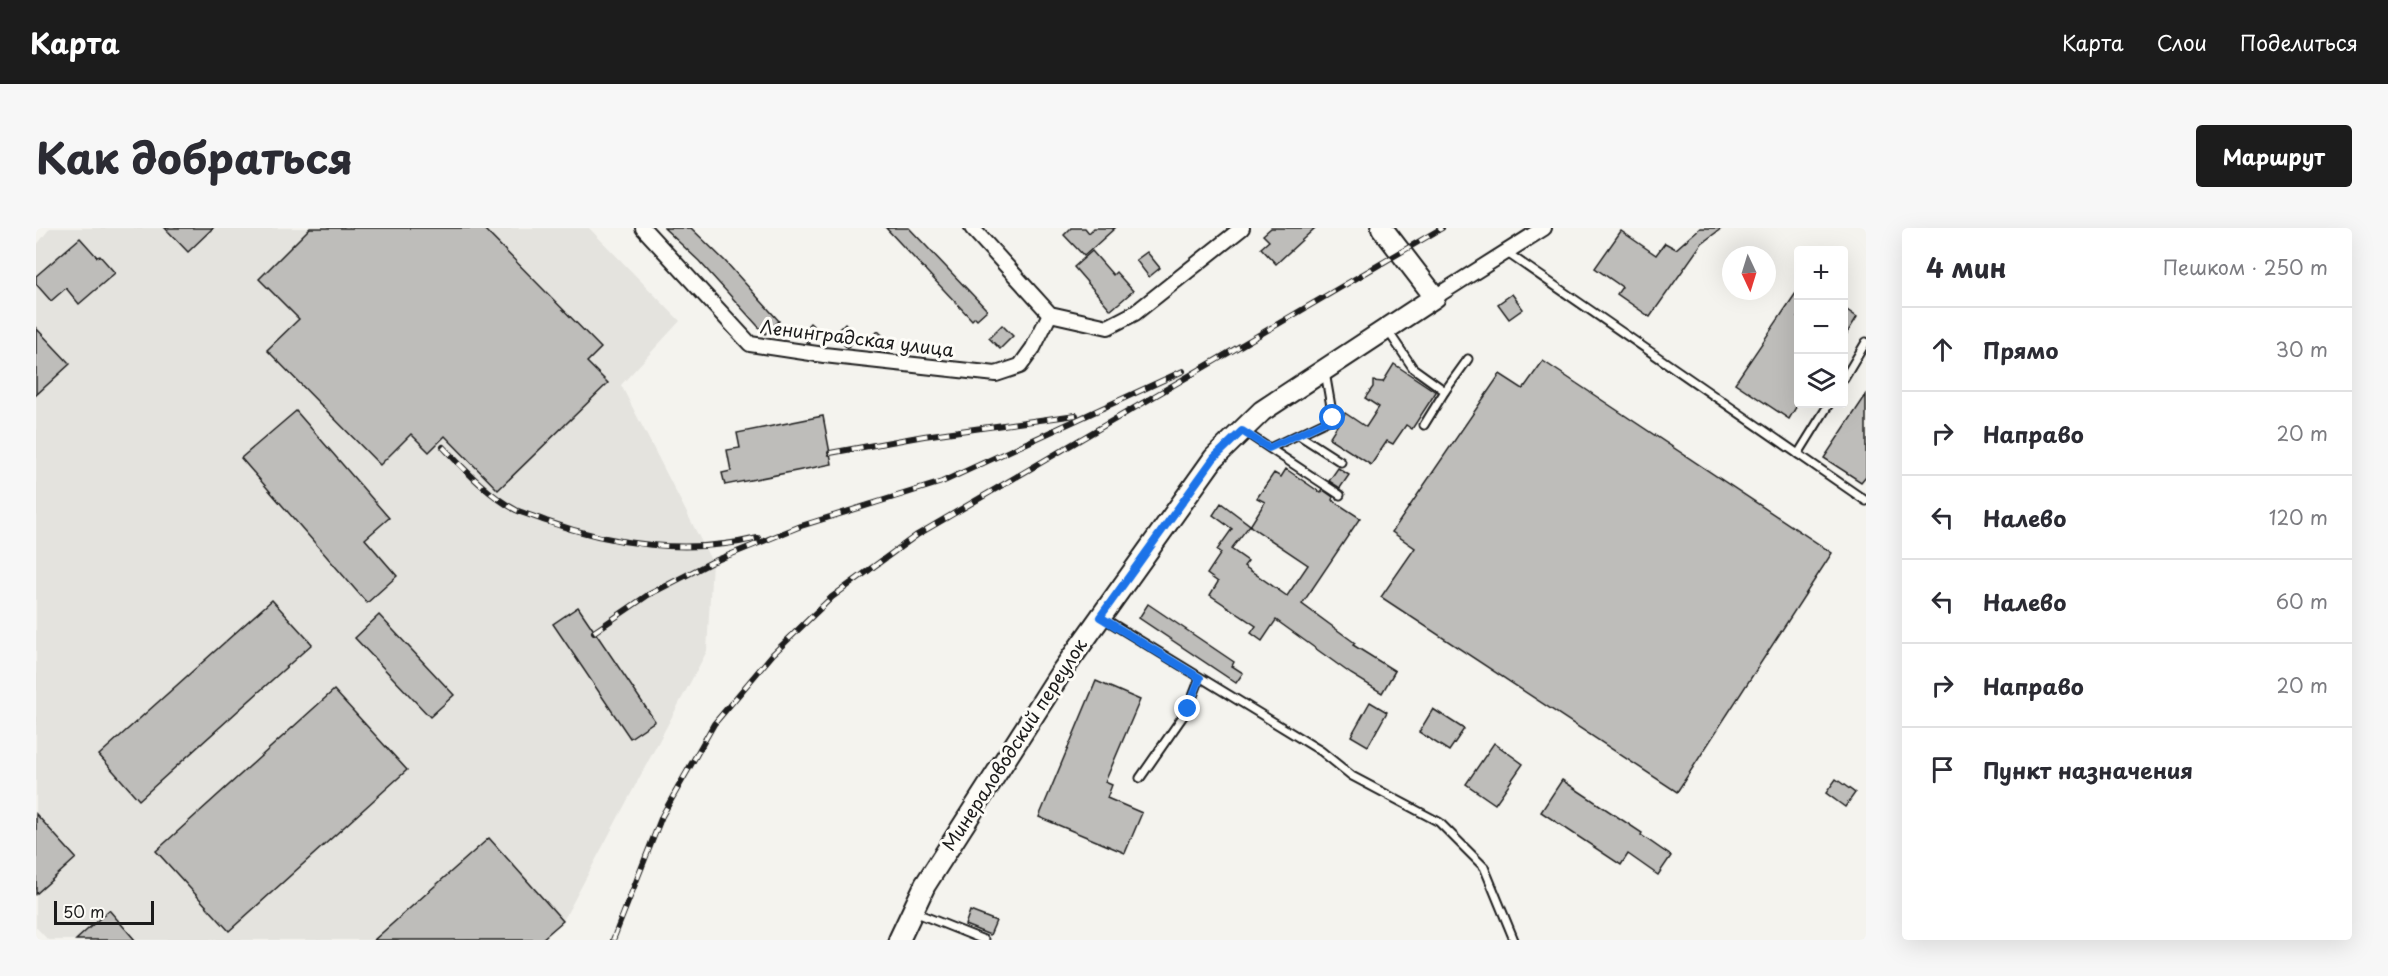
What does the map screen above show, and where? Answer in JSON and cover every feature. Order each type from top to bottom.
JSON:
[{"type":"street","name":"Ленинградская улица","points":[[643,228],[750,344],[824,356],[996,374],[1020,366],[1033,348],[1050,314]]},
{"type":"street","points":[[972,228],[1050,314],[1108,327],[1135,313],[1242,228]]},
{"type":"street","points":[[1382,228],[1435,297],[1544,228]]},
{"type":"street","name":"Минераловодский переулок","points":[[899,940],[924,885],[1060,674],[1214,458],[1262,411],[1435,297]]},
{"type":"lane","points":[[1506,252],[1866,501]]},
{"type":"lane","points":[[1387,329],[1413,368],[1445,391]]},
{"type":"lane","points":[[1848,372],[1866,342]]},
{"type":"lane","points":[[1424,425],[1468,359]]},
{"type":"lane","points":[[1269,448],[1333,418],[1324,370]]},
{"type":"lane","points":[[1798,454],[1827,408]]},
{"type":"lane","points":[[1242,431],[1340,495]]},
{"type":"lane","points":[[1299,435],[1341,462]]},
{"type":"lane","points":[[1100,617],[1321,751],[1352,776],[1439,822],[1484,867],[1514,940]]},
{"type":"lane","points":[[1140,778],[1188,709],[1200,678]]},
{"type":"lane","points":[[912,911],[984,940]]},
{"type":"shaded area","points":[[50,228],[589,228],[680,321],[621,385],[712,562],[707,651],[563,921],[541,940],[48,940],[36,927],[36,246]]},
{"type":"building","points":[[165,228],[213,228],[188,252]]},
{"type":"building","points":[[310,228],[483,228],[601,348],[587,362],[608,383],[498,490],[445,436],[429,452],[411,434],[380,465],[267,350],[299,319],[259,279]]},
{"type":"building","points":[[664,228],[691,228],[725,261],[779,321],[765,334],[699,261]]},
{"type":"building","points":[[886,228],[909,228],[987,310],[977,319],[975,317],[972,320]]},
{"type":"building","points":[[1071,228],[1085,228],[1089,233],[1094,228],[1115,228],[1084,256],[1064,235]]},
{"type":"building","points":[[1271,228],[1315,228],[1276,264],[1261,248],[1269,241],[1263,235]]},
{"type":"building","points":[[1700,228],[1722,228],[1702,243],[1650,317],[1617,294],[1622,287],[1595,268],[1621,231],[1656,255],[1665,243],[1676,249]]},
{"type":"building","points":[[80,238],[115,273],[79,304],[66,288],[51,301],[36,284],[36,276]]},
{"type":"building","points":[[1092,251],[1113,275],[1116,272],[1133,291],[1111,310],[1074,267]]},
{"type":"building","points":[[1147,252],[1160,268],[1149,277],[1136,260]]},
{"type":"building","points":[[1512,294],[1523,309],[1509,319],[1498,304]]},
{"type":"building","points":[[1794,296],[1796,408],[1789,419],[1735,383]]},
{"type":"building","points":[[1848,311],[1857,317],[1848,332]]},
{"type":"building","points":[[810,323],[820,332],[809,344],[799,335]]},
{"type":"building","points":[[845,323],[858,337],[847,348],[834,334]]},
{"type":"building","points":[[1002,325],[1013,336],[1000,349],[989,338]]},
{"type":"building","points":[[36,328],[70,364],[36,395]]},
{"type":"building","points":[[878,331],[892,345],[885,353],[869,340]]},
{"type":"building","points":[[1543,361],[1832,553],[1677,792],[1381,597],[1415,548],[1392,532],[1500,374],[1523,389]]},
{"type":"building","points":[[1394,364],[1436,392],[1412,429],[1406,425],[1393,444],[1387,441],[1371,465],[1329,438],[1345,413],[1366,427],[1379,407],[1365,398],[1373,387],[1373,381],[1383,382]]},
{"type":"building","points":[[1866,395],[1866,476],[1861,482],[1824,458]]},
{"type":"building","points":[[296,411],[389,518],[365,539],[397,576],[367,603],[241,458]]},
{"type":"building","points":[[823,416],[832,464],[725,485],[722,473],[731,471],[727,450],[740,448],[737,433]]},
{"type":"building","points":[[1338,468],[1349,475],[1340,488],[1329,481]]},
{"type":"building","points":[[1286,469],[1321,493],[1323,490],[1333,497],[1332,500],[1360,518],[1302,604],[1355,643],[1353,645],[1395,671],[1382,693],[1351,674],[1276,620],[1262,641],[1251,633],[1256,626],[1210,595],[1218,582],[1207,574],[1221,553],[1217,550],[1232,529],[1213,515],[1221,503],[1250,525],[1231,549],[1248,561],[1244,566],[1287,596],[1308,565],[1250,526],[1265,502],[1257,498],[1274,473],[1281,477]]},
{"type":"building","points":[[272,600],[312,644],[139,800],[99,755]]},
{"type":"building","points":[[1148,604],[1234,662],[1232,666],[1243,673],[1236,683],[1139,618]]},
{"type":"building","points":[[578,607],[655,721],[630,738],[553,624]]},
{"type":"building","points":[[379,615],[454,695],[430,717],[355,638]]},
{"type":"building","points":[[1096,681],[1140,700],[1105,782],[1112,785],[1107,798],[1142,813],[1125,853],[1039,817]]},
{"type":"building","points":[[334,690],[407,770],[229,931],[156,851]]},
{"type":"building","points":[[1370,702],[1387,712],[1368,746],[1351,736]]},
{"type":"building","points":[[1433,709],[1464,729],[1449,751],[1419,732]]},
{"type":"building","points":[[1494,743],[1523,764],[1495,804],[1466,784]]},
{"type":"building","points":[[1836,779],[1855,793],[1845,807],[1826,793]]},
{"type":"building","points":[[1562,780],[1642,833],[1641,835],[1671,856],[1658,875],[1628,854],[1621,865],[1541,812]]},
{"type":"building","points":[[36,814],[76,858],[36,894]]},
{"type":"building","points":[[489,838],[563,921],[541,940],[374,940]]},
{"type":"building","points":[[109,910],[135,940],[76,940]]},
{"type":"building","points":[[970,911],[996,921],[990,935],[965,925]]},
{"type":"railway","points":[[613,940],[662,816],[714,724],[773,654],[832,597],[917,535],[1442,228]]},
{"type":"railway","points":[[594,632],[648,595],[712,562],[801,526],[942,482],[1183,371]]},
{"type":"railway","points":[[830,453],[924,436],[1076,415]]},
{"type":"railway","points":[[443,447],[477,482],[506,504],[519,511],[571,529],[651,545],[705,546],[758,538]]},
{"type":"route","points":[[1188,709],[1200,678],[1100,617],[1214,458],[1242,431],[1269,448],[1333,418]]}]
